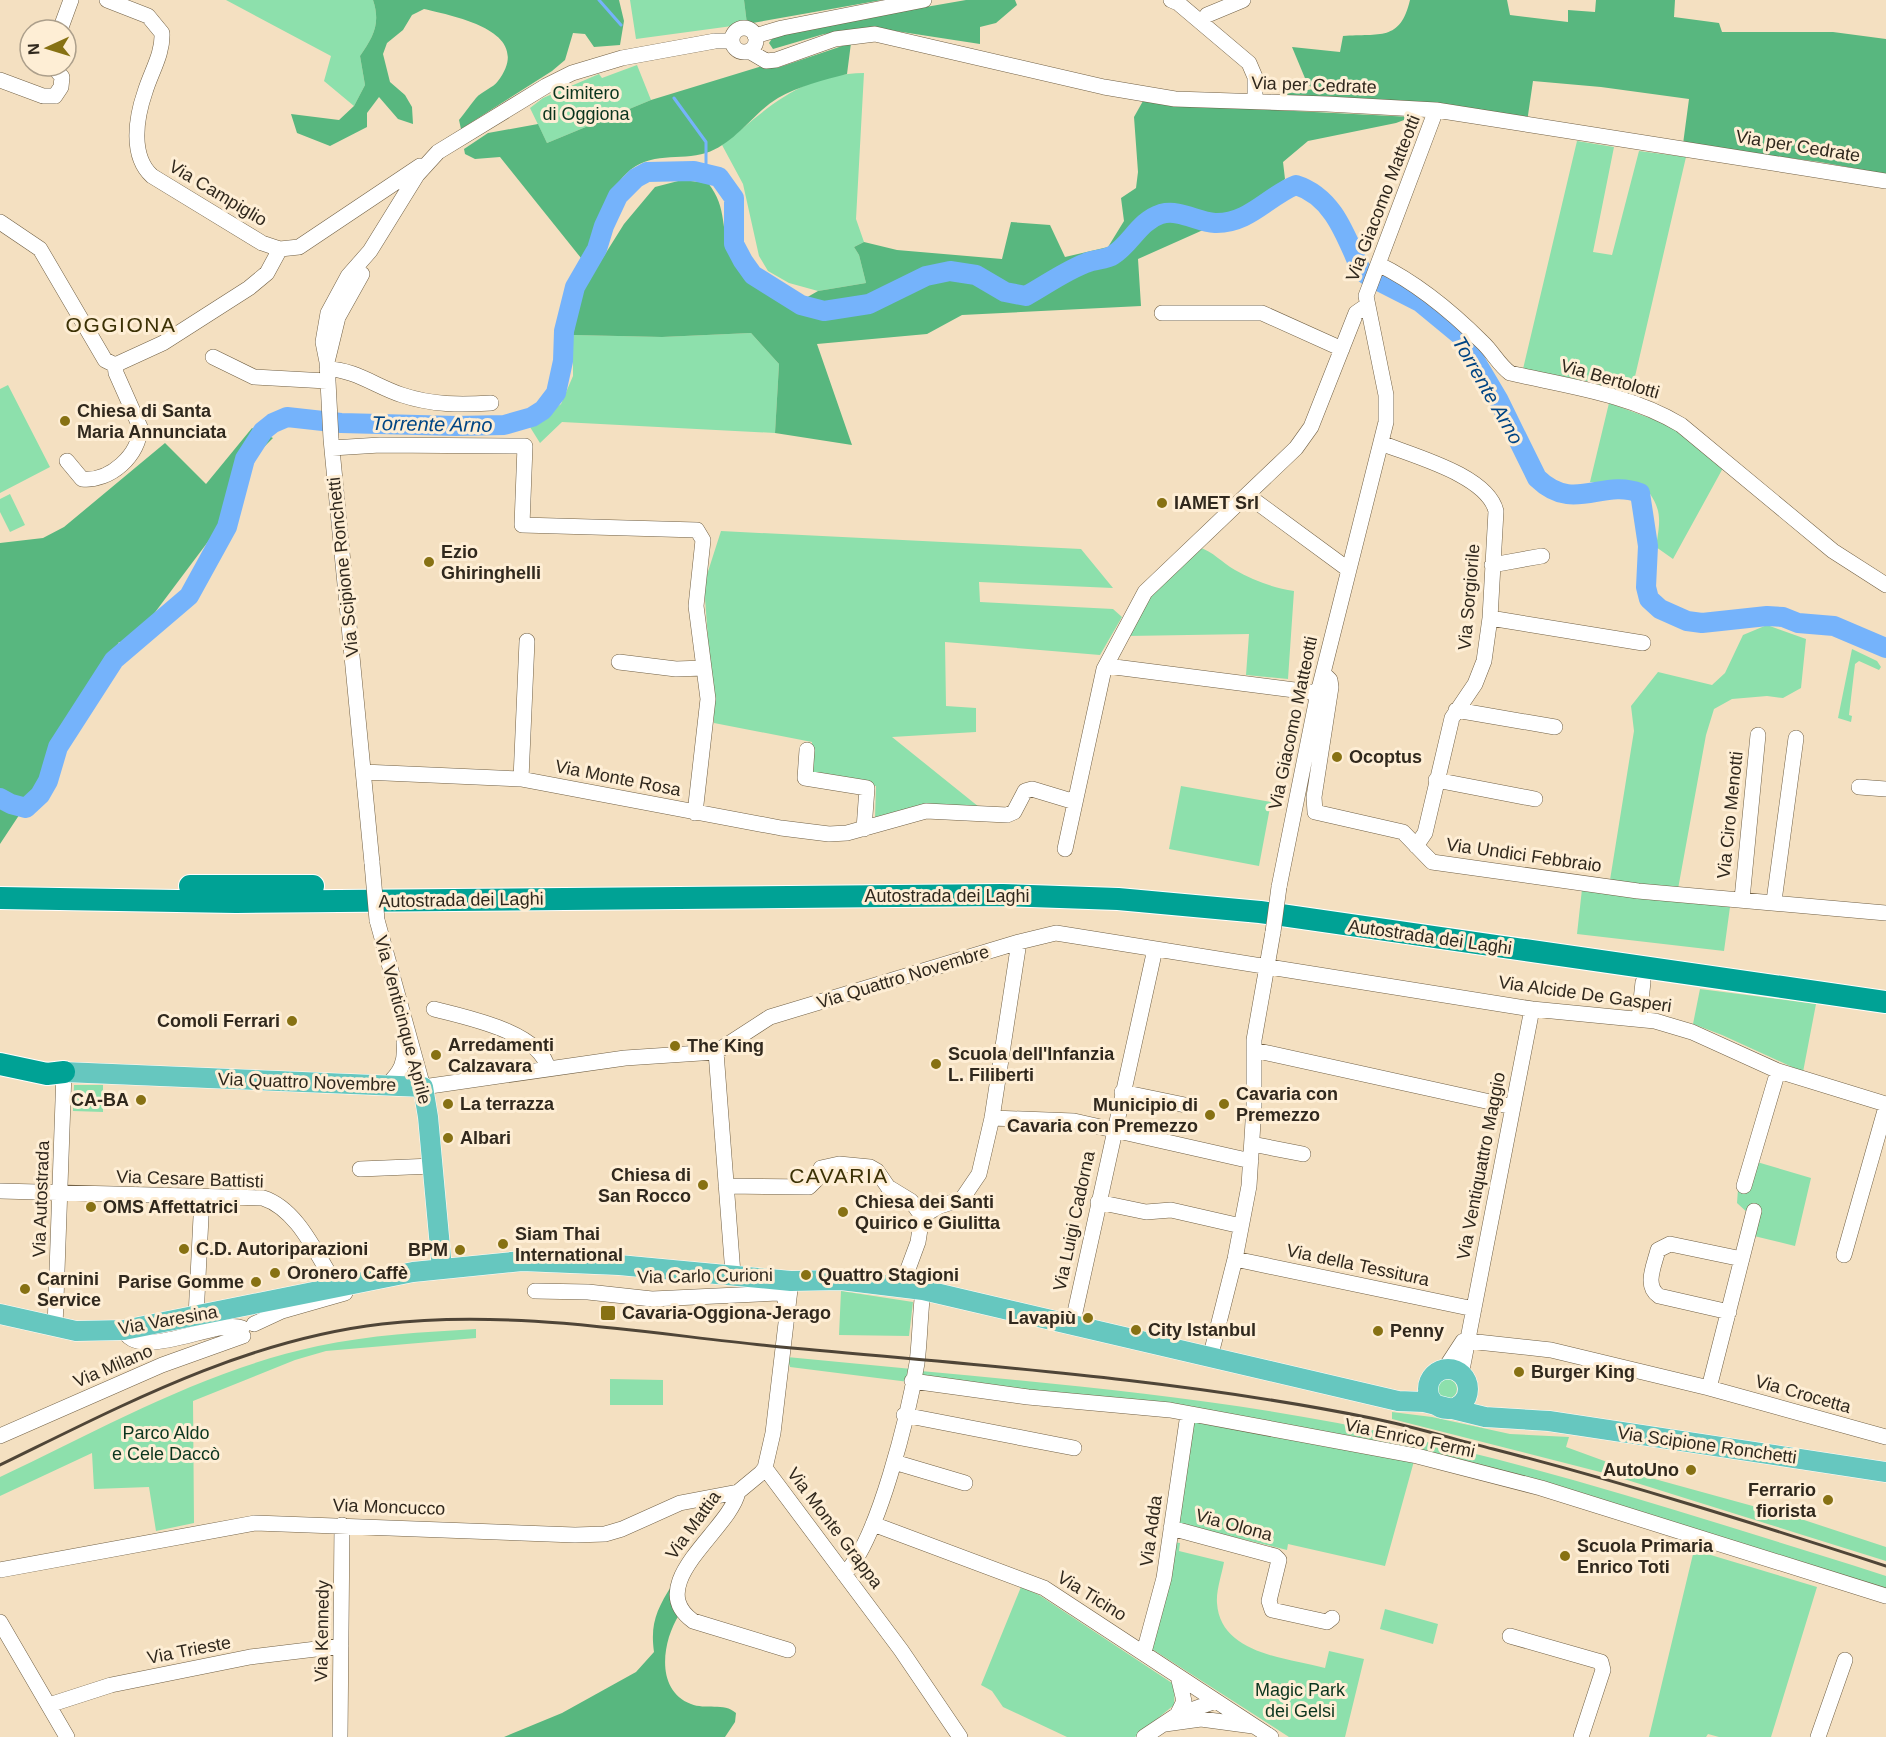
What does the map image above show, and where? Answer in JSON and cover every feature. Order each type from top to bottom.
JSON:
[{"type":"highway","name":"Autostrada dei Laghi","points":[[1,887],[1006,882],[1117,885],[1261,898],[1886,987]]},
{"type":"highway","name":"Autostrada dei Laghi","points":[[1,887],[236,902],[1003,895],[1118,899],[1260,912],[1886,1002]]},
{"type":"highway","points":[[0,908],[150,907],[236,902]]},
{"type":"highway","points":[[1,1064],[47,1074],[64,1072]]},
{"type":"main road","name":"Via Quattro Novembre","points":[[64,1072],[423,1086]]},
{"type":"main road","name":"Via Venticinque Aprile","points":[[423,1086],[433,1167],[441,1269]]},
{"type":"main road","name":"Via Scipione Ronchetti","points":[[344,1284],[441,1269],[522,1261],[619,1264],[791,1281],[841,1280],[923,1290],[1403,1402],[1424,1402],[1444,1409],[1499,1419],[1527,1419],[1886,1472]]},
{"type":"main road","name":"Via Varesina","points":[[0,1314],[76,1331],[124,1330],[196,1317],[344,1284]]},
{"type":"main road","name":"Via Scipione Ronchetti","points":[[1383,1397],[1403,1394],[1454,1379],[1483,1405],[1527,1419]]},
{"type":"main road","points":[[1454,1379],[1461,1404],[1444,1409],[1435,1405],[1428,1388],[1454,1379]]},
{"type":"street","points":[[64,18],[71,0]]},
{"type":"street","name":"Via Campiglio","points":[[106,0],[148,16],[162,33],[160,55],[145,93],[137,139],[140,160],[144,169],[262,243],[280,249]]},
{"type":"street","points":[[755,36],[782,28],[924,0]]},
{"type":"street","points":[[1171,0],[1202,23],[1254,69],[1255,102]]},
{"type":"street","points":[[1202,23],[1207,15],[1244,0]]},
{"type":"street","points":[[741,28],[747,28],[755,36],[755,45],[749,51],[738,51],[732,41],[736,31],[741,28]]},
{"type":"street","name":"Via per Cedrate","points":[[749,51],[766,61],[776,60],[835,39],[875,34],[1104,87],[1175,99],[1436,110],[1886,181]]},
{"type":"street","points":[[115,365],[163,343],[249,288],[267,273],[280,249],[299,247],[308,243],[384,192],[438,152],[546,86],[598,64],[715,41],[732,41]]},
{"type":"street","points":[[0,80],[43,96],[55,96],[61,87],[63,78]]},
{"type":"street","name":"Via Giacomo Matteotti","points":[[1210,1358],[1235,1259],[1251,1161],[1254,1050],[1280,887],[1318,693],[1387,416],[1386,394],[1366,306],[1368,288],[1436,110]]},
{"type":"street","points":[[408,197],[475,131]]},
{"type":"street","points":[[408,197],[427,161]]},
{"type":"street","points":[[384,192],[408,197]]},
{"type":"street","name":"Via Scipione Ronchetti","points":[[363,772],[323,342],[327,313],[348,276],[370,251],[408,197]]},
{"type":"street","name":"Via Scipione Ronchetti","points":[[327,370],[338,317],[356,282],[378,256],[408,197]]},
{"type":"street","points":[[362,207],[376,205],[385,210],[389,221]]},
{"type":"street","points":[[0,222],[40,249],[105,360],[115,365]]},
{"type":"street","name":"Via Bertolotti","points":[[1377,267],[1444,307],[1485,344],[1498,364],[1510,373],[1601,393],[1668,417],[1681,425],[1833,551],[1886,585]]},
{"type":"street","points":[[1065,849],[1104,669],[1114,648],[1146,592],[1289,456],[1311,427],[1356,313],[1366,306]]},
{"type":"street","points":[[1162,312],[1262,313],[1342,349]]},
{"type":"street","points":[[213,357],[254,377],[327,370],[348,372],[401,395],[426,402],[449,405],[491,403]]},
{"type":"street","points":[[67,461],[82,479],[90,480],[109,472],[132,454],[140,435],[140,427],[116,373],[115,365]]},
{"type":"street","points":[[331,443],[525,446],[522,525],[697,530],[702,540],[696,606],[708,699],[694,813]]},
{"type":"street","name":"Via Sorgiorile","points":[[1381,443],[1452,471],[1486,491],[1496,511],[1490,618],[1484,661],[1474,684],[1456,710],[1436,780],[1425,833],[1416,846]]},
{"type":"street","points":[[1247,495],[1349,570]]},
{"type":"street","points":[[1492,565],[1542,556]]},
{"type":"street","points":[[1490,618],[1643,643]]},
{"type":"street","points":[[521,779],[527,641]]},
{"type":"street","points":[[619,662],[676,669],[704,668]]},
{"type":"street","points":[[1107,666],[1318,693]]},
{"type":"street","name":"Via Undici Febbraio","points":[[1323,673],[1330,680],[1331,687],[1314,797],[1316,812],[1403,832],[1432,862],[1638,891],[1886,913]]},
{"type":"street","points":[[1456,710],[1555,727]]},
{"type":"street","name":"Via Ciro Menotti","points":[[1742,899],[1758,735]]},
{"type":"street","points":[[1774,902],[1796,738]]},
{"type":"street","points":[[807,750],[805,778],[867,788],[864,829]]},
{"type":"street","name":"Via Monte Rosa","points":[[363,772],[521,779],[694,813],[812,833],[847,833],[926,811],[1007,814],[1014,812],[1025,791],[1032,789],[1076,802]]},
{"type":"street","name":"Via Venticinque Aprile","points":[[363,772],[377,920],[423,1086]]},
{"type":"street","points":[[1436,780],[1535,799]]},
{"type":"street","points":[[1858,787],[1886,789]]},
{"type":"street","name":"Via Quattro Novembre","points":[[423,1086],[624,1058],[716,1052],[770,1017],[1056,933],[1266,966]]},
{"type":"street","points":[[922,1216],[940,1206],[957,1202],[967,1194],[979,1174],[992,1118],[1019,942]]},
{"type":"street","name":"Via Luigi Cadorna","points":[[1072,1326],[1113,1131],[1155,949]]},
{"type":"street","name":"Via Alcide De Gasperi","points":[[1266,966],[1532,1009],[1639,1019],[1683,1029],[1779,1071],[1886,1106]]},
{"type":"street","points":[[1639,1019],[1643,982]]},
{"type":"street","points":[[387,1085],[398,1074],[404,1063],[401,1009]]},
{"type":"street","points":[[434,1009],[519,1036],[537,1050],[547,1062],[548,1069]]},
{"type":"street","name":"Via Ventiquattro Maggio","points":[[1454,1379],[1468,1336],[1532,1009]]},
{"type":"street","points":[[1254,1050],[1512,1107]]},
{"type":"street","points":[[716,1052],[733,1274]]},
{"type":"street","points":[[1744,1186],[1779,1071]]},
{"type":"street","name":"Via Autostrada","points":[[55,1328],[64,1072]]},
{"type":"street","points":[[1122,1092],[1185,1105]]},
{"type":"street","points":[[1844,1255],[1886,1106]]},
{"type":"street","points":[[992,1118],[1074,1121],[1251,1161]]},
{"type":"street","points":[[1252,1144],[1303,1154]]},
{"type":"street","points":[[726,1186],[809,1186],[816,1180],[821,1168],[828,1165],[870,1167],[877,1171],[888,1186],[911,1201],[922,1216],[918,1242],[901,1288]]},
{"type":"street","points":[[360,1169],[433,1167]]},
{"type":"street","name":"Via Cesare Battisti","points":[[0,1191],[263,1198],[279,1206],[294,1220],[344,1284]]},
{"type":"street","points":[[196,1317],[202,1197]]},
{"type":"street","points":[[1098,1202],[1143,1211],[1171,1210],[1241,1226]]},
{"type":"street","points":[[1709,1388],[1754,1211]]},
{"type":"street","points":[[1729,1312],[1654,1293],[1650,1285],[1658,1250],[1670,1244],[1742,1259]]},
{"type":"street","name":"Via della Tessitura","points":[[1235,1259],[1473,1309]]},
{"type":"street","name":"Via Monte Grappa","points":[[791,1281],[773,1433],[765,1468],[901,1650],[960,1737]]},
{"type":"street","points":[[246,1329],[282,1311],[351,1291],[344,1284]]},
{"type":"street","points":[[844,1574],[860,1554],[894,1462],[917,1363],[923,1290]]},
{"type":"street","name":"Via Carlo Curioni","points":[[535,1291],[588,1292],[652,1299],[778,1293],[787,1300],[789,1313]]},
{"type":"street","name":"Via Milano","points":[[124,1330],[127,1337],[134,1341],[149,1341],[205,1333],[236,1325],[246,1329]]},
{"type":"street","name":"Via Milano","points":[[0,1436],[246,1329]]},
{"type":"street","name":"Via Crocetta","points":[[1468,1336],[1506,1347]]},
{"type":"street","name":"Via Crocetta","points":[[1454,1379],[1475,1357],[1488,1349],[1506,1347],[1551,1350],[1709,1388],[1886,1437]]},
{"type":"street","name":"Via Enrico Fermi","points":[[912,1381],[1028,1397],[1170,1410],[1443,1463],[1541,1488],[1886,1596]]},
{"type":"street","points":[[904,1414],[1074,1448]]},
{"type":"street","name":"Via Adda","points":[[1144,1652],[1164,1578],[1188,1414]]},
{"type":"street","points":[[894,1462],[966,1483]]},
{"type":"street","points":[[738,1492],[765,1468]]},
{"type":"street","name":"Via Moncucco","points":[[0,1570],[255,1523],[590,1535],[622,1529],[689,1501],[738,1492]]},
{"type":"street","name":"Via Mattia","points":[[738,1492],[732,1508],[685,1567],[676,1585],[681,1603],[685,1615],[693,1621],[788,1650]]},
{"type":"street","name":"Via Ticino","points":[[873,1524],[1044,1588],[1270,1737]]},
{"type":"street","name":"Via Kennedy","points":[[340,1737],[342,1525]]},
{"type":"street","name":"Via Olona","points":[[1171,1528],[1275,1556],[1279,1560],[1269,1601],[1272,1611],[1327,1622],[1332,1618]]},
{"type":"street","points":[[0,1622],[67,1737]]},
{"type":"street","points":[[1510,1636],[1601,1662],[1603,1670],[1581,1737]]},
{"type":"street","name":"Via Trieste","points":[[49,1705],[111,1685],[250,1657],[341,1646]]},
{"type":"street","points":[[1818,1737],[1845,1660]]},
{"type":"street","points":[[1171,1720],[1184,1701],[1178,1676]]},
{"type":"street","points":[[1201,1719],[1222,1705]]},
{"type":"street","points":[[1144,1737],[1171,1720],[1222,1705]]},
{"type":"street","points":[[1171,1720],[1201,1719],[1253,1726]]},
{"type":"green space","points":[[226,0],[373,0],[376,23],[369,43],[360,56],[365,85],[354,106],[324,81],[331,56]]},
{"type":"green space","points":[[373,0],[619,0],[624,21],[620,45],[594,47],[585,34],[573,33],[565,60],[552,71],[461,129],[459,120],[472,103],[498,81],[507,64],[507,50],[500,39],[472,22],[424,9],[412,15],[403,30],[387,43],[383,54],[390,82],[405,95],[412,107],[413,124],[398,119],[379,97],[367,113],[367,127],[330,146],[297,133],[291,114],[339,120],[354,106],[365,85],[360,56],[369,43],[376,23]]},
{"type":"green space","points":[[630,0],[744,0],[747,24],[636,39]]},
{"type":"green space","points":[[744,0],[882,0],[747,24]]},
{"type":"green space","points":[[966,0],[1015,0],[1017,5],[996,23],[980,27],[980,44],[876,28],[824,34],[773,49],[769,43],[774,36],[811,27]]},
{"type":"green space","points":[[1410,0],[1507,0],[1510,15],[1568,22],[1568,10],[1595,12],[1596,0],[1675,0],[1674,17],[1719,23],[1722,32],[1833,32],[1886,39],[1886,174],[1820,162],[1683,144],[1689,99],[1601,87],[1533,81],[1527,122],[1269,97],[1313,89],[1307,83],[1292,47],[1340,52],[1343,36],[1387,33],[1394,29],[1401,23]]},
{"type":"green space","points":[[851,43],[847,74],[803,87],[778,98],[735,136],[716,149],[696,155],[655,159],[636,166],[627,173],[606,204],[585,263],[500,157],[475,159],[465,154],[464,149],[488,133],[538,124],[547,143],[651,100],[759,67],[777,68]]},
{"type":"green space","name":"Cimitero di Oggiona","points":[[637,65],[651,100],[547,143],[530,108],[543,98],[599,74],[602,78]]},
{"type":"green space","points":[[864,73],[856,219],[864,242],[854,247],[859,255],[866,283],[818,291],[789,283],[768,271],[759,256],[743,184],[722,145],[770,106],[803,86],[821,79]]},
{"type":"green space","points":[[1143,101],[1173,105],[1412,117],[1396,123],[1308,141],[1283,162],[1285,179],[1239,214],[1138,259],[1141,306],[962,315],[927,334],[817,344],[852,445],[775,433],[779,364],[751,333],[662,337],[573,335],[582,291],[624,224],[655,187],[682,180],[708,183],[719,202],[726,239],[738,266],[758,286],[790,307],[818,291],[866,283],[859,255],[854,247],[864,242],[897,250],[1002,259],[1011,222],[1050,225],[1065,257],[1108,247],[1124,221],[1121,198],[1136,188],[1138,172],[1134,117]]},
{"type":"green space","points":[[1577,141],[1614,147],[1593,252],[1612,255],[1639,151],[1686,157],[1630,398],[1591,382],[1523,369]]},
{"type":"green space","points":[[751,333],[779,364],[775,433],[562,422],[540,443],[530,427],[561,404],[573,376],[573,335],[662,337]]},
{"type":"green space","points":[[8,385],[50,467],[0,493],[0,389]]},
{"type":"green space","points":[[1609,403],[1674,427],[1723,468],[1673,559],[1656,547],[1659,528],[1657,507],[1643,484],[1590,482]]},
{"type":"green space","points":[[252,428],[273,438],[256,455],[210,539],[132,643],[119,642],[37,788],[0,844],[0,543],[43,538],[64,527],[165,443],[206,484]]},
{"type":"green space","points":[[10,494],[25,525],[10,532],[0,512],[0,499]]},
{"type":"green space","points":[[721,531],[1081,549],[1113,588],[979,582],[980,602],[1113,609],[1122,617],[1100,655],[945,642],[946,706],[976,708],[976,732],[892,737],[979,807],[875,819],[876,786],[812,772],[812,742],[714,723],[704,584]]},
{"type":"green space","points":[[1198,547],[1249,577],[1271,586],[1294,591],[1288,679],[1246,675],[1249,634],[1127,636],[1149,594]]},
{"type":"green space","points":[[1767,625],[1806,639],[1801,688],[1783,698],[1767,696],[1732,699],[1714,709],[1706,735],[1678,889],[1610,880],[1634,731],[1631,706],[1658,672],[1712,685],[1725,673],[1743,635]]},
{"type":"green space","points":[[1852,649],[1877,661],[1881,667],[1879,670],[1859,661],[1855,664],[1849,715],[1852,716],[1851,722],[1838,718]]},
{"type":"green space","points":[[1181,786],[1271,802],[1259,866],[1169,849]]},
{"type":"green space","points":[[1582,889],[1730,907],[1724,951],[1577,934]]},
{"type":"green space","points":[[1700,989],[1816,1004],[1803,1072],[1693,1024]]},
{"type":"green space","points":[[74,1085],[103,1085],[103,1112],[73,1111]]},
{"type":"green space","points":[[1757,1162],[1811,1178],[1795,1246],[1754,1236],[1749,1214],[1737,1203],[1738,1189],[1749,1191]]},
{"type":"green space","points":[[841,1291],[913,1302],[909,1336],[839,1335]]},
{"type":"green space","name":"Parco Aldo e Cele Daccò","points":[[476,1329],[476,1338],[326,1351],[295,1360],[193,1401],[194,1523],[156,1531],[149,1487],[94,1489],[92,1453],[0,1496],[0,1477],[155,1402],[235,1370],[338,1342],[397,1334]]},
{"type":"green space","points":[[787,1357],[912,1369],[909,1382],[790,1367]]},
{"type":"green space","points":[[921,1371],[1103,1389],[1224,1404],[1345,1424],[1405,1437],[1574,1480],[1852,1565],[1886,1576],[1886,1591],[1411,1451],[920,1378]]},
{"type":"green space","points":[[610,1379],[663,1380],[663,1405],[610,1405]]},
{"type":"green space","points":[[1447,1379],[1454,1382],[1457,1389],[1454,1396],[1447,1399],[1440,1396],[1437,1389],[1440,1382]]},
{"type":"green space","points":[[1392,1412],[1432,1417],[1510,1434],[1569,1437],[1566,1447],[1651,1478],[1804,1520],[1886,1547],[1886,1561],[1608,1474],[1392,1419]]},
{"type":"green space","points":[[1197,1422],[1414,1461],[1385,1566],[1288,1544],[1287,1550],[1180,1524],[1192,1425]]},
{"type":"green space","name":"Magic Park dei Gelsi","points":[[1173,1542],[1180,1543],[1179,1551],[1224,1562],[1217,1603],[1221,1620],[1230,1633],[1242,1643],[1258,1651],[1325,1668],[1329,1651],[1364,1659],[1345,1737],[1289,1737],[1152,1649]]},
{"type":"green space","points":[[1694,1550],[1817,1587],[1771,1737],[1719,1737],[1708,1734],[1706,1737],[1649,1737]]},
{"type":"green space","points":[[672,1585],[679,1615],[673,1626],[666,1651],[667,1677],[679,1697],[691,1704],[726,1708],[736,1713],[735,1722],[725,1737],[504,1737],[562,1713],[636,1672],[654,1652],[654,1624],[662,1602]]},
{"type":"green space","points":[[1021,1587],[1039,1595],[1175,1685],[1174,1705],[1135,1737],[1067,1737],[1003,1707],[992,1691],[981,1685]]},
{"type":"green space","points":[[1385,1609],[1438,1624],[1433,1644],[1380,1629]]},
{"type":"waterway","points":[[599,0],[621,25]]},
{"type":"waterway","points":[[674,98],[706,142],[706,173]]},
{"type":"waterway","name":"Torrente Arno","points":[[0,798],[26,808],[40,795],[48,781],[58,747],[114,660],[189,596],[227,527],[245,459],[263,431],[273,423],[287,417],[341,423],[504,425],[532,417],[543,410],[556,393],[563,361],[564,331],[575,287],[597,249],[604,226],[618,196],[636,178],[647,172],[694,171],[719,177],[734,198],[734,244],[753,275],[801,305],[824,311],[869,304],[926,276],[950,271],[976,275],[1005,292],[1026,296],[1078,266],[1113,255],[1153,217],[1175,213],[1208,222],[1227,222],[1248,214],[1296,185],[1309,191],[1329,208],[1344,232],[1361,270],[1420,302],[1460,335],[1498,399],[1537,478],[1550,488],[1576,495],[1613,489],[1640,493],[1648,546],[1646,587],[1649,599],[1660,609],[1687,621],[1702,623],[1767,616],[1783,617],[1798,623],[1834,626],[1886,648]]},
{"type":"railway","points":[[0,1465],[185,1378],[281,1344],[331,1332],[382,1324],[479,1319],[528,1321],[1072,1374],[1297,1404],[1402,1425],[1543,1462],[1691,1504],[1886,1566]]},
{"type":"place","name":"Chiesa di Santa Maria Annunciata","points":[[65,421]]},
{"type":"place","name":"IAMET Srl","points":[[1162,503]]},
{"type":"place","name":"Ezio Ghiringhelli","points":[[429,562]]},
{"type":"place","name":"Ocoptus","points":[[1337,757]]},
{"type":"place","name":"Comoli Ferrari","points":[[292,1021]]},
{"type":"place","name":"The King","points":[[675,1046]]},
{"type":"place","name":"Arredamenti Calzavara","points":[[436,1055]]},
{"type":"place","name":"Scuola dell'Infanzia L. Filiberti","points":[[936,1064]]},
{"type":"place","name":"CA-BA","points":[[141,1100]]},
{"type":"place","name":"La terrazza","points":[[448,1104]]},
{"type":"place","name":"Cavaria con Premezzo","points":[[1224,1104]]},
{"type":"place","name":"Municipio di Cavaria con Premezzo","points":[[1210,1115]]},
{"type":"place","name":"Albari","points":[[448,1138]]},
{"type":"place","name":"Chiesa di San Rocco","points":[[703,1185]]},
{"type":"place","name":"OMS Affettatrici","points":[[91,1207]]},
{"type":"place","name":"Chiesa dei Santi Quirico e Giulitta","points":[[843,1212]]},
{"type":"place","name":"Siam Thai International","points":[[503,1244]]},
{"type":"place","name":"C.D. Autoriparazioni","points":[[184,1249]]},
{"type":"place","name":"BPM","points":[[460,1250]]},
{"type":"place","name":"Oronero Caffè","points":[[275,1273]]},
{"type":"place","name":"Quattro Stagioni","points":[[806,1275]]},
{"type":"place","name":"Parise Gomme","points":[[256,1282]]},
{"type":"place","name":"Carnini Service","points":[[25,1289]]},
{"type":"place","name":"Cavaria-Oggiona-Jerago","points":[[608,1313]]},
{"type":"place","name":"Lavapiù","points":[[1088,1318]]},
{"type":"place","name":"City Istanbul","points":[[1136,1330]]},
{"type":"place","name":"Penny","points":[[1378,1331]]},
{"type":"place","name":"Burger King","points":[[1519,1372]]},
{"type":"place","name":"AutoUno","points":[[1691,1470]]},
{"type":"place","name":"Ferrario fiorista","points":[[1828,1500]]},
{"type":"place","name":"Scuola Primaria Enrico Toti","points":[[1565,1556]]},
{"type":"district","name":"OGGIONA","points":[[121,324]]},
{"type":"district","name":"CAVARIA","points":[[839,1175]]}]
